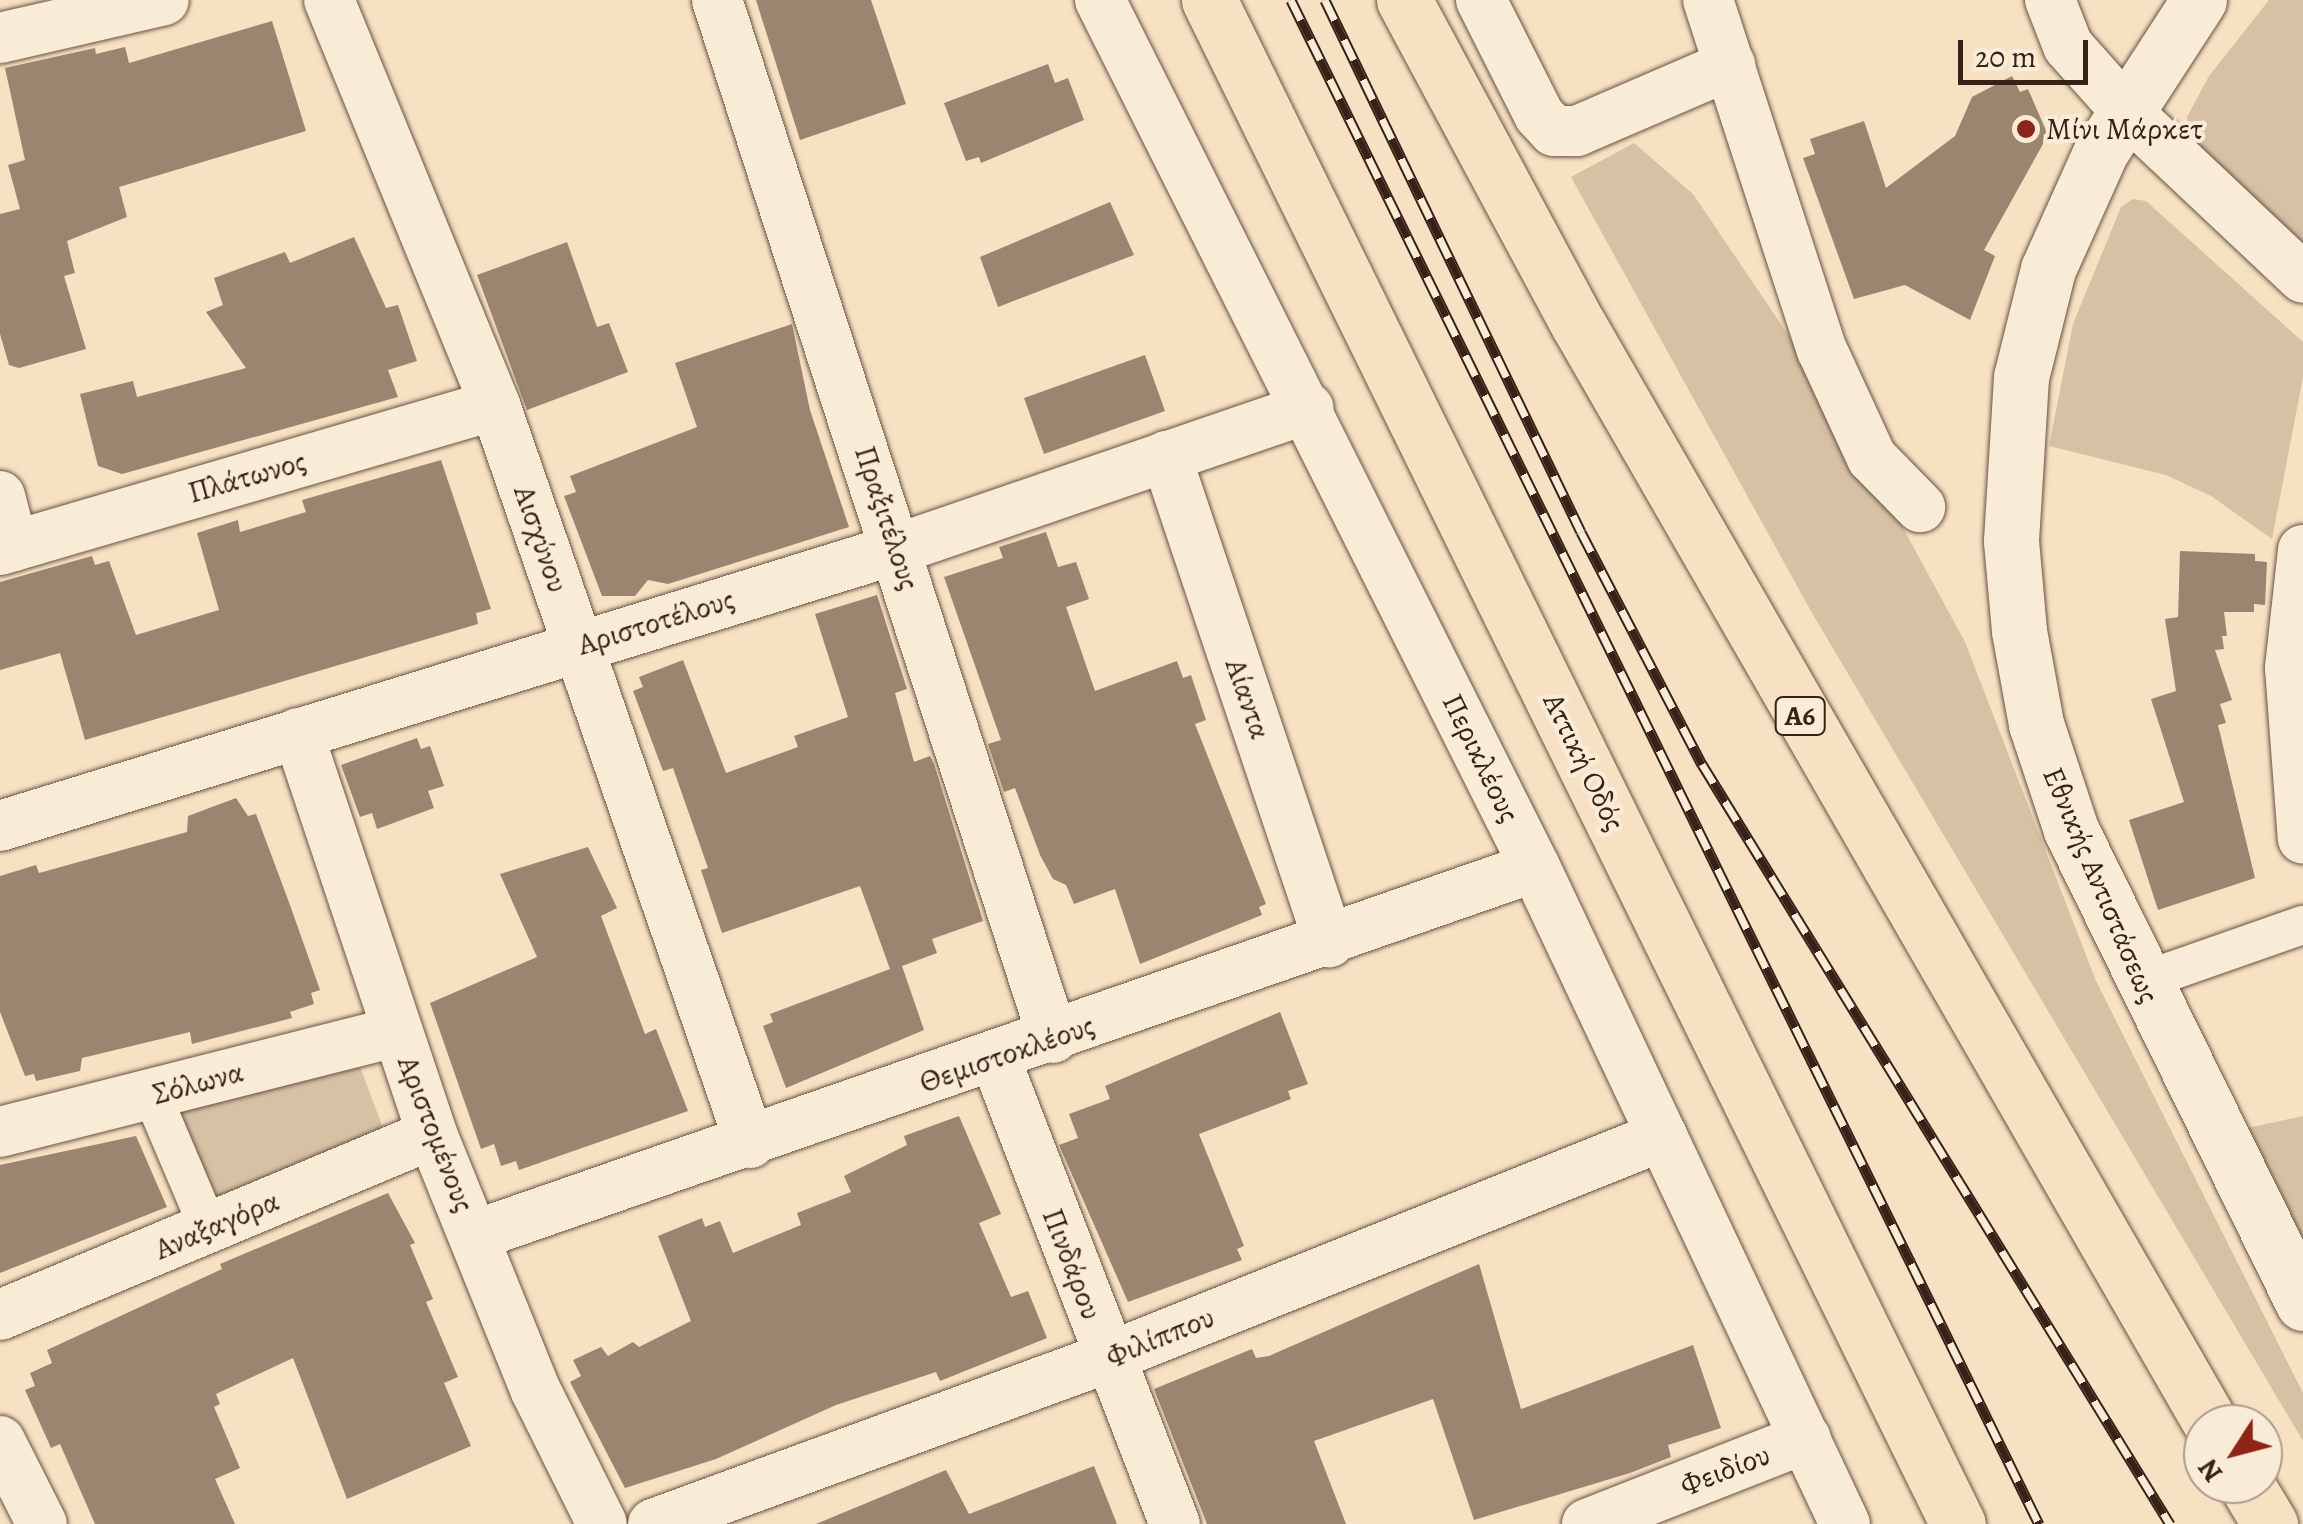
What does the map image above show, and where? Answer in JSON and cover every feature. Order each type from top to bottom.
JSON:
[{"type":"highway","name":"Αττική Οδός","points":[[1209,0],[1958,1524]]},
{"type":"highway","name":"Α6","points":[[1404,0],[1578,324],[2200,1404]]},
{"type":"street","points":[[0,38],[164,0]]},
{"type":"street","name":"Αισχύνου","points":[[328,0],[495,405],[750,1143]]},
{"type":"street","name":"Πραξιτέλους","points":[[717,0],[1054,1038]]},
{"type":"street","name":"Περικλέους","points":[[1100,0],[1535,867],[1846,1524]]},
{"type":"street","points":[[1481,0],[1539,115],[1554,131],[1578,131],[1730,65]]},
{"type":"street","points":[[1708,0],[1845,404],[1872,458],[1920,507]]},
{"type":"street","points":[[2050,0],[2068,46],[2126,111],[2303,278]]},
{"type":"street","name":"Εθνικής Αντιστάσεως","points":[[2198,0],[2126,111],[2071,211],[2033,324],[2021,377],[2011,541],[2018,631],[2046,756],[2070,830],[2140,982],[2303,1303]]},
{"type":"street","name":"Πλάτωνος","points":[[6,548],[495,405]]},
{"type":"street","name":"Αριστοτέλους","points":[[0,826],[897,549],[1308,408]]},
{"type":"street","name":"Αίαντα","points":[[1166,456],[1329,942]]},
{"type":"street","points":[[0,496],[6,548]]},
{"type":"street","points":[[2303,550],[2290,668],[2303,839]]},
{"type":"street","name":"Αριστομένους","points":[[298,732],[432,1134],[536,1392],[602,1524]]},
{"type":"street","name":"Θεμιστοκλέους","points":[[476,1236],[1054,1038],[1535,867]]},
{"type":"street","points":[[2140,982],[2303,925]]},
{"type":"street","name":"Σόλωνα","points":[[0,1132],[396,1032]]},
{"type":"street","name":"Πινδάρου","points":[[995,1058],[1107,1358],[1175,1524]]},
{"type":"street","points":[[152,1095],[208,1229]]},
{"type":"street","name":"Αναξαγόρα","points":[[0,1315],[432,1134]]},
{"type":"street","name":"Φιλίππου","points":[[653,1524],[1107,1358],[1662,1136]]},
{"type":"street","name":"Φειδίου","points":[[1587,1524],[1806,1438]]},
{"type":"street","points":[[0,1441],[42,1524]]},
{"type":"shaded area","points":[[2269,0],[2303,0],[2303,250],[2189,138],[2187,117],[2209,76]]},
{"type":"shaded area","points":[[1634,143],[1693,194],[1839,410],[1965,642],[2096,981],[2303,1393],[2303,1441],[1812,613],[1571,177]]},
{"type":"shaded area","points":[[2133,199],[2146,201],[2303,342],[2303,377],[2272,539],[2211,496],[2166,475],[2049,446],[2073,324],[2121,207]]},
{"type":"shaded area","points":[[359,1064],[383,1128],[210,1204],[170,1109]]},
{"type":"shaded area","points":[[2303,1116],[2303,1245],[2247,1128]]},
{"type":"building","points":[[756,0],[871,0],[906,104],[800,140]]},
{"type":"building","points":[[272,21],[306,131],[119,187],[127,217],[67,241],[75,273],[64,276],[86,349],[19,368],[9,365],[0,334],[0,214],[20,209],[8,165],[25,160],[5,68],[95,48],[96,54],[125,47],[129,63]]},
{"type":"building","points":[[1048,64],[1055,83],[1068,78],[1084,120],[981,163],[979,157],[966,161],[944,103]]},
{"type":"building","points":[[2012,76],[2020,92],[2028,89],[2048,135],[1984,250],[1995,256],[1970,320],[1905,285],[1854,299],[1803,158],[1815,154],[1810,139],[1864,121],[1886,188],[1955,136],[1972,97]]},
{"type":"building","points":[[1110,202],[1134,255],[998,307],[980,257]]},
{"type":"building","points":[[354,237],[386,308],[398,305],[417,361],[388,370],[398,397],[122,474],[98,466],[80,394],[133,381],[137,397],[246,368],[206,312],[223,305],[214,278],[285,252],[290,263]]},
{"type":"building","points":[[567,242],[597,327],[609,323],[628,372],[527,410],[477,275]]},
{"type":"building","points":[[792,324],[810,410],[849,527],[668,584],[648,580],[635,596],[602,596],[564,496],[576,492],[570,476],[697,427],[675,363]]},
{"type":"building","points":[[1145,355],[1165,411],[1044,454],[1024,398]]},
{"type":"building","points":[[441,460],[491,609],[476,613],[478,624],[85,740],[60,653],[0,670],[0,582],[92,556],[95,565],[109,561],[136,635],[219,610],[197,533],[238,520],[240,532],[306,512],[302,500]]},
{"type":"building","points":[[1046,532],[1058,567],[1076,562],[1089,599],[1066,607],[1095,691],[1177,661],[1183,678],[1191,675],[1206,720],[1195,724],[1266,904],[1259,907],[1262,915],[1140,964],[1115,889],[1074,904],[1066,885],[1053,879],[1040,855],[1015,788],[1004,792],[988,744],[1001,740],[944,577],[1003,558],[999,547]]},
{"type":"building","points":[[2180,551],[2255,554],[2255,561],[2267,562],[2265,605],[2254,604],[2254,612],[2224,612],[2224,649],[2215,650],[2232,700],[2220,704],[2226,723],[2218,725],[2255,878],[2158,910],[2129,820],[2184,802],[2151,699],[2176,691],[2165,619],[2178,617]]},
{"type":"building","points":[[877,595],[907,689],[895,693],[914,762],[930,756],[934,764],[983,921],[932,939],[937,953],[902,966],[924,1030],[786,1088],[763,1026],[773,1022],[770,1014],[890,969],[860,886],[722,933],[701,870],[708,868],[673,768],[663,771],[633,691],[643,687],[639,677],[683,660],[726,773],[798,747],[794,736],[848,717],[815,614]]},
{"type":"building","points":[[417,738],[421,749],[430,746],[444,786],[428,791],[434,808],[377,829],[372,813],[360,817],[341,765]]},
{"type":"building","points":[[236,798],[248,816],[256,814],[320,990],[311,993],[314,1004],[290,1012],[292,1018],[192,1044],[190,1032],[82,1058],[80,1071],[36,1081],[34,1074],[25,1076],[0,1012],[0,876],[36,865],[39,873],[187,832],[188,816]]},
{"type":"building","points":[[588,847],[617,908],[601,916],[645,1034],[656,1029],[688,1111],[519,1170],[516,1161],[501,1166],[494,1144],[481,1149],[430,1003],[537,957],[500,874]]},
{"type":"building","points":[[1280,1012],[1308,1084],[1288,1091],[1291,1099],[1199,1134],[1244,1246],[1237,1249],[1242,1260],[1128,1302],[1059,1145],[1078,1138],[1069,1114],[1110,1099],[1105,1086]]},
{"type":"building","points":[[959,1116],[1001,1214],[979,1223],[1011,1297],[1028,1291],[1047,1338],[940,1381],[936,1372],[836,1405],[716,1459],[625,1488],[570,1382],[581,1376],[573,1360],[601,1347],[608,1356],[633,1342],[639,1347],[691,1321],[658,1236],[702,1218],[705,1227],[720,1221],[733,1253],[801,1225],[797,1213],[851,1192],[844,1176],[907,1145],[904,1136]]},
{"type":"building","points":[[136,1136],[167,1207],[0,1273],[0,1165]]},
{"type":"building","points":[[388,1193],[415,1243],[410,1245],[433,1299],[426,1302],[458,1377],[444,1383],[471,1446],[347,1499],[293,1358],[216,1394],[220,1404],[214,1407],[240,1468],[215,1479],[235,1524],[95,1524],[60,1444],[51,1448],[25,1390],[35,1386],[30,1373],[52,1363],[47,1350],[222,1269],[220,1264]]},
{"type":"building","points":[[1479,1264],[1521,1409],[1693,1345],[1721,1428],[1668,1445],[1671,1457],[1630,1473],[1474,1520],[1433,1399],[1314,1441],[1346,1524],[1207,1524],[1154,1389],[1252,1349],[1256,1358],[1269,1356]]},
{"type":"building","points":[[1094,1466],[1117,1524],[816,1524],[946,1470],[969,1514]]},
{"type":"railway","points":[[1291,0],[2039,1524]]},
{"type":"railway","points":[[1325,0],[1581,532],[1702,764],[2170,1524]]},
{"type":"place","name":"Μίνι Μάρκετ","points":[[2026,129]]}]
